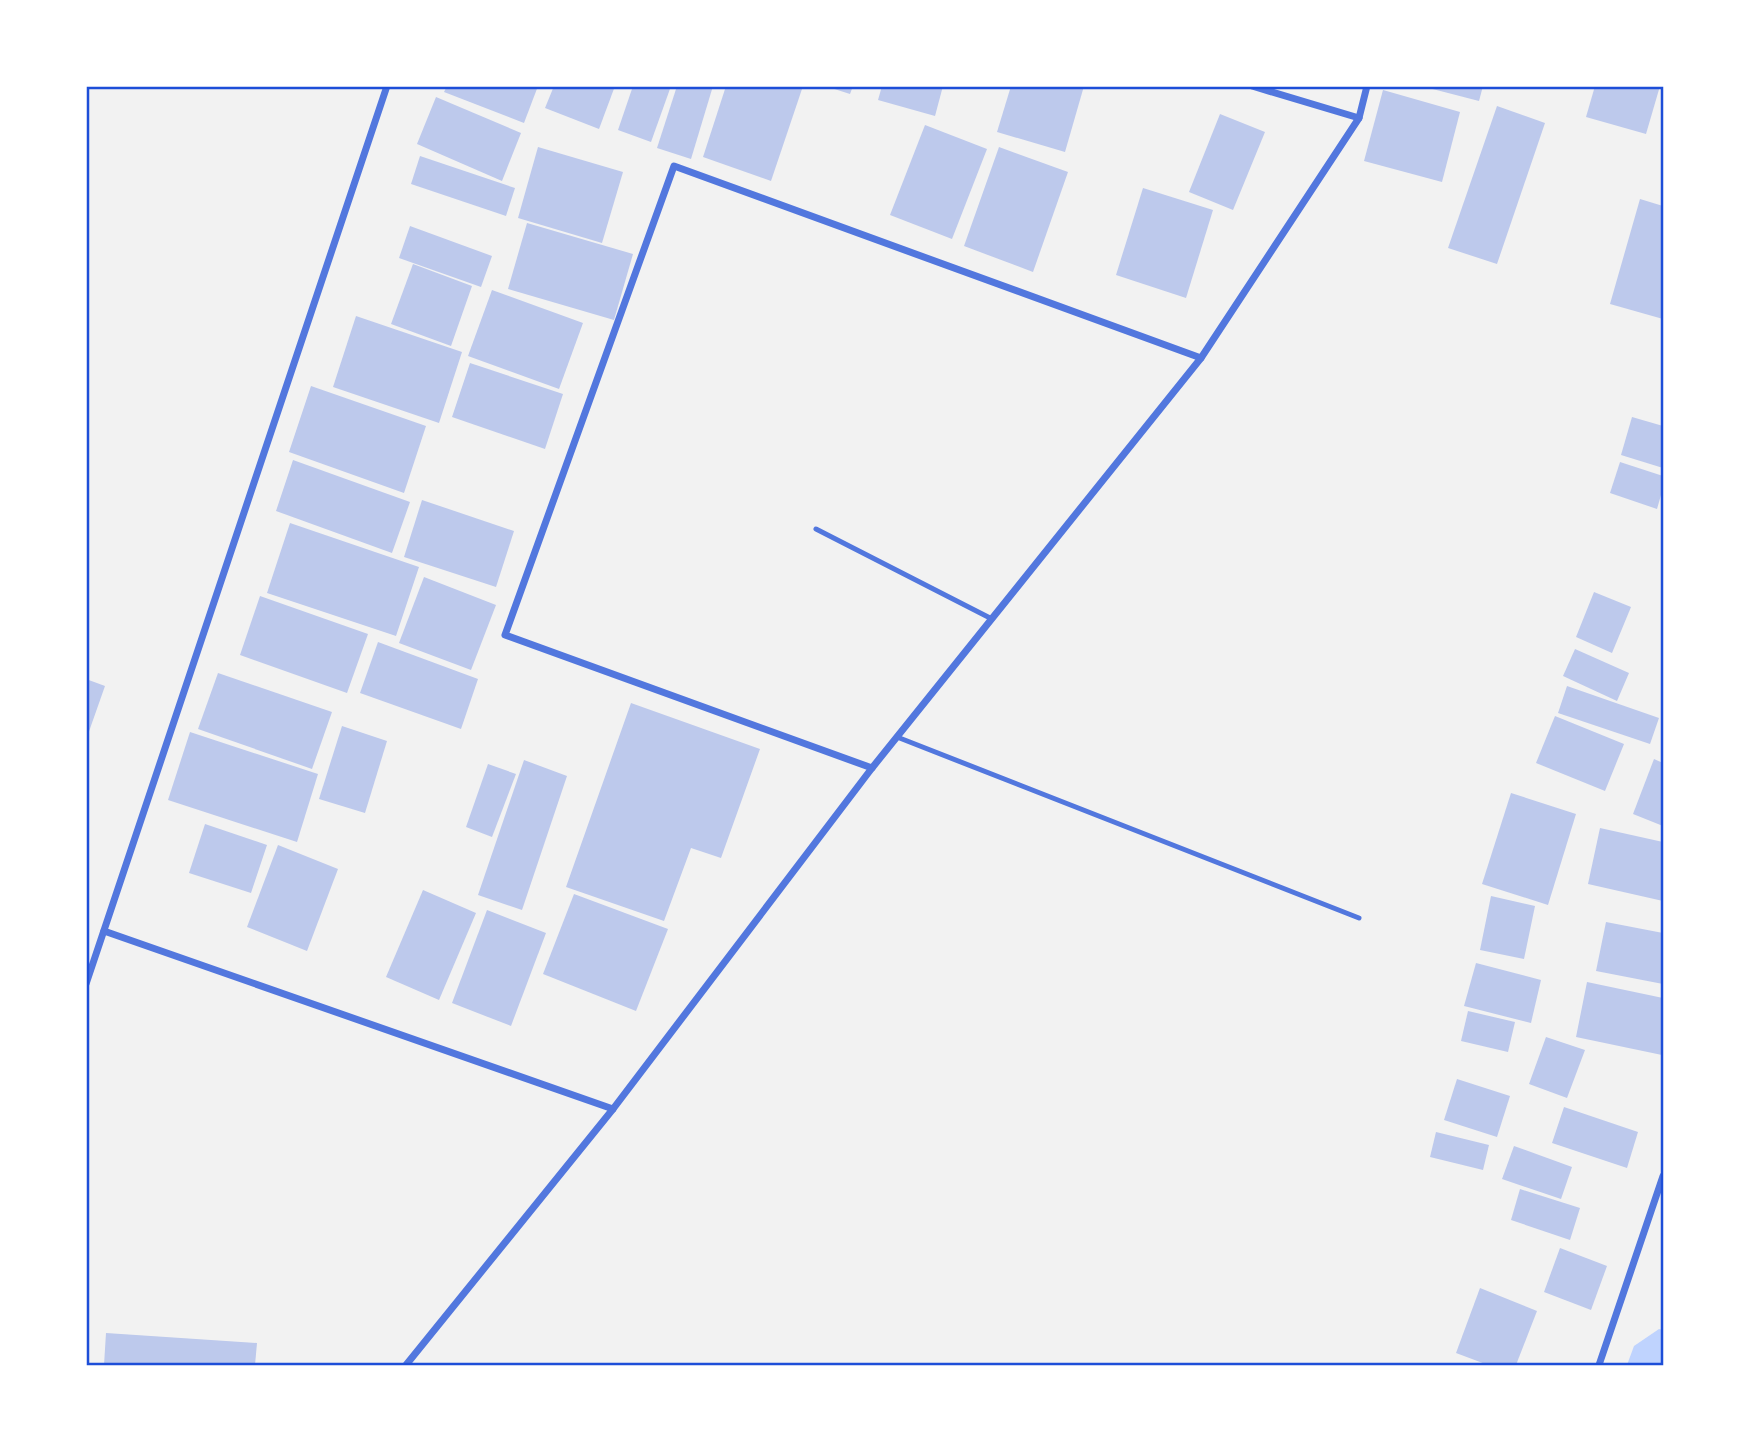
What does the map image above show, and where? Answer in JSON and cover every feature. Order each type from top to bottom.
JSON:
[{"type":"street","points":[[86,984],[387,86]]},
{"type":"street","points":[[1252,86],[1359,118]]},
{"type":"street","points":[[406,1365],[613,1109],[872,768],[1201,358],[1359,118],[1367,86]]},
{"type":"street","points":[[872,768],[505,635],[674,166],[1201,358]]},
{"type":"street","points":[[104,931],[613,1109]]},
{"type":"street","points":[[1599,1365],[1663,1176]]},
{"type":"lane","points":[[816,528],[992,619]]},
{"type":"lane","points":[[897,737],[1359,918]]},
{"type":"water","points":[[1659,1329],[1663,1330],[1663,1365],[1627,1365],[1634,1346]]},
{"type":"building","points":[[447,86],[538,86],[524,123],[444,92]]},
{"type":"building","points":[[554,86],[615,86],[599,129],[545,108]]},
{"type":"building","points":[[633,86],[671,86],[651,142],[618,130]]},
{"type":"building","points":[[677,86],[713,86],[691,159],[657,148]]},
{"type":"building","points":[[726,86],[791,86],[802,89],[771,181],[703,157]]},
{"type":"building","points":[[825,86],[853,86],[850,94]]},
{"type":"building","points":[[882,86],[943,86],[935,116],[878,100]]},
{"type":"building","points":[[1011,86],[1084,86],[1065,152],[997,132]]},
{"type":"building","points":[[1421,86],[1483,86],[1479,101]]},
{"type":"building","points":[[1595,86],[1660,86],[1646,134],[1586,117]]},
{"type":"building","points":[[1383,90],[1460,112],[1442,182],[1364,161]]},
{"type":"building","points":[[436,97],[521,133],[502,181],[417,144]]},
{"type":"building","points":[[1497,106],[1545,123],[1497,264],[1448,248]]},
{"type":"building","points":[[1220,114],[1265,132],[1233,210],[1189,192]]},
{"type":"building","points":[[925,125],[987,149],[952,239],[890,215]]},
{"type":"building","points":[[538,147],[623,172],[602,243],[518,218]]},
{"type":"building","points":[[999,147],[1068,172],[1033,272],[964,246]]},
{"type":"building","points":[[420,156],[515,188],[506,216],[411,184]]},
{"type":"building","points":[[1143,188],[1213,210],[1186,298],[1116,275]]},
{"type":"building","points":[[1640,199],[1663,206],[1663,319],[1610,304]]},
{"type":"building","points":[[527,223],[633,254],[614,320],[508,289]]},
{"type":"building","points":[[410,226],[492,256],[481,287],[399,258]]},
{"type":"building","points":[[413,264],[472,286],[451,346],[391,324]]},
{"type":"building","points":[[492,290],[583,323],[559,389],[468,356]]},
{"type":"building","points":[[356,316],[462,352],[439,423],[333,387]]},
{"type":"building","points":[[470,363],[563,394],[545,449],[452,417]]},
{"type":"building","points":[[311,386],[426,426],[404,493],[289,452]]},
{"type":"building","points":[[1632,417],[1663,426],[1663,468],[1621,455]]},
{"type":"building","points":[[293,460],[410,502],[392,553],[276,511]]},
{"type":"building","points":[[1620,462],[1663,476],[1663,488],[1657,509],[1610,493]]},
{"type":"building","points":[[422,500],[514,531],[496,587],[404,557]]},
{"type":"building","points":[[290,523],[419,567],[396,636],[267,593]]},
{"type":"building","points":[[424,577],[496,605],[471,670],[399,643]]},
{"type":"building","points":[[1594,592],[1631,607],[1612,653],[1576,637]]},
{"type":"building","points":[[260,596],[368,634],[347,693],[240,655]]},
{"type":"building","points":[[378,642],[478,679],[461,729],[360,693]]},
{"type":"building","points":[[1575,649],[1629,673],[1617,701],[1563,676]]},
{"type":"building","points":[[218,673],[332,712],[312,769],[198,729]]},
{"type":"building","points":[[86,679],[105,686],[86,740]]},
{"type":"building","points":[[1567,686],[1659,718],[1650,744],[1558,713]]},
{"type":"building","points":[[631,703],[760,749],[721,858],[691,848],[664,921],[566,887]]},
{"type":"building","points":[[1555,716],[1624,744],[1605,791],[1536,763]]},
{"type":"building","points":[[342,726],[387,741],[365,813],[319,799]]},
{"type":"building","points":[[190,732],[318,774],[297,842],[168,800]]},
{"type":"building","points":[[1654,759],[1663,763],[1663,826],[1633,814]]},
{"type":"building","points":[[524,760],[567,776],[522,910],[478,895]]},
{"type":"building","points":[[488,764],[516,774],[492,837],[466,827]]},
{"type":"building","points":[[1511,793],[1576,814],[1548,905],[1482,884]]},
{"type":"building","points":[[205,824],[267,845],[251,893],[189,873]]},
{"type":"building","points":[[1600,828],[1663,842],[1663,901],[1588,884]]},
{"type":"building","points":[[278,845],[338,869],[307,951],[247,927]]},
{"type":"building","points":[[423,890],[476,913],[439,1000],[386,977]]},
{"type":"building","points":[[574,894],[668,929],[636,1011],[543,974]]},
{"type":"building","points":[[1491,896],[1535,906],[1524,959],[1480,950]]},
{"type":"building","points":[[487,910],[546,933],[511,1026],[452,1003]]},
{"type":"building","points":[[1606,922],[1663,933],[1663,984],[1596,971]]},
{"type":"building","points":[[1476,963],[1541,980],[1531,1023],[1464,1006]]},
{"type":"building","points":[[1587,982],[1663,998],[1662,1055],[1576,1037]]},
{"type":"building","points":[[1468,1011],[1515,1022],[1508,1052],[1461,1041]]},
{"type":"building","points":[[1546,1037],[1585,1050],[1567,1098],[1529,1084]]},
{"type":"building","points":[[1457,1079],[1510,1096],[1497,1137],[1444,1120]]},
{"type":"building","points":[[1564,1107],[1638,1132],[1627,1168],[1552,1143]]},
{"type":"building","points":[[1436,1132],[1489,1145],[1483,1170],[1430,1157]]},
{"type":"building","points":[[1514,1146],[1572,1167],[1561,1199],[1502,1179]]},
{"type":"building","points":[[1520,1189],[1580,1208],[1570,1240],[1511,1220]]},
{"type":"building","points":[[1560,1248],[1607,1266],[1591,1310],[1544,1292]]},
{"type":"building","points":[[1480,1288],[1537,1311],[1516,1365],[1488,1365],[1456,1353]]},
{"type":"building","points":[[106,1333],[257,1343],[255,1365],[104,1365]]}]
